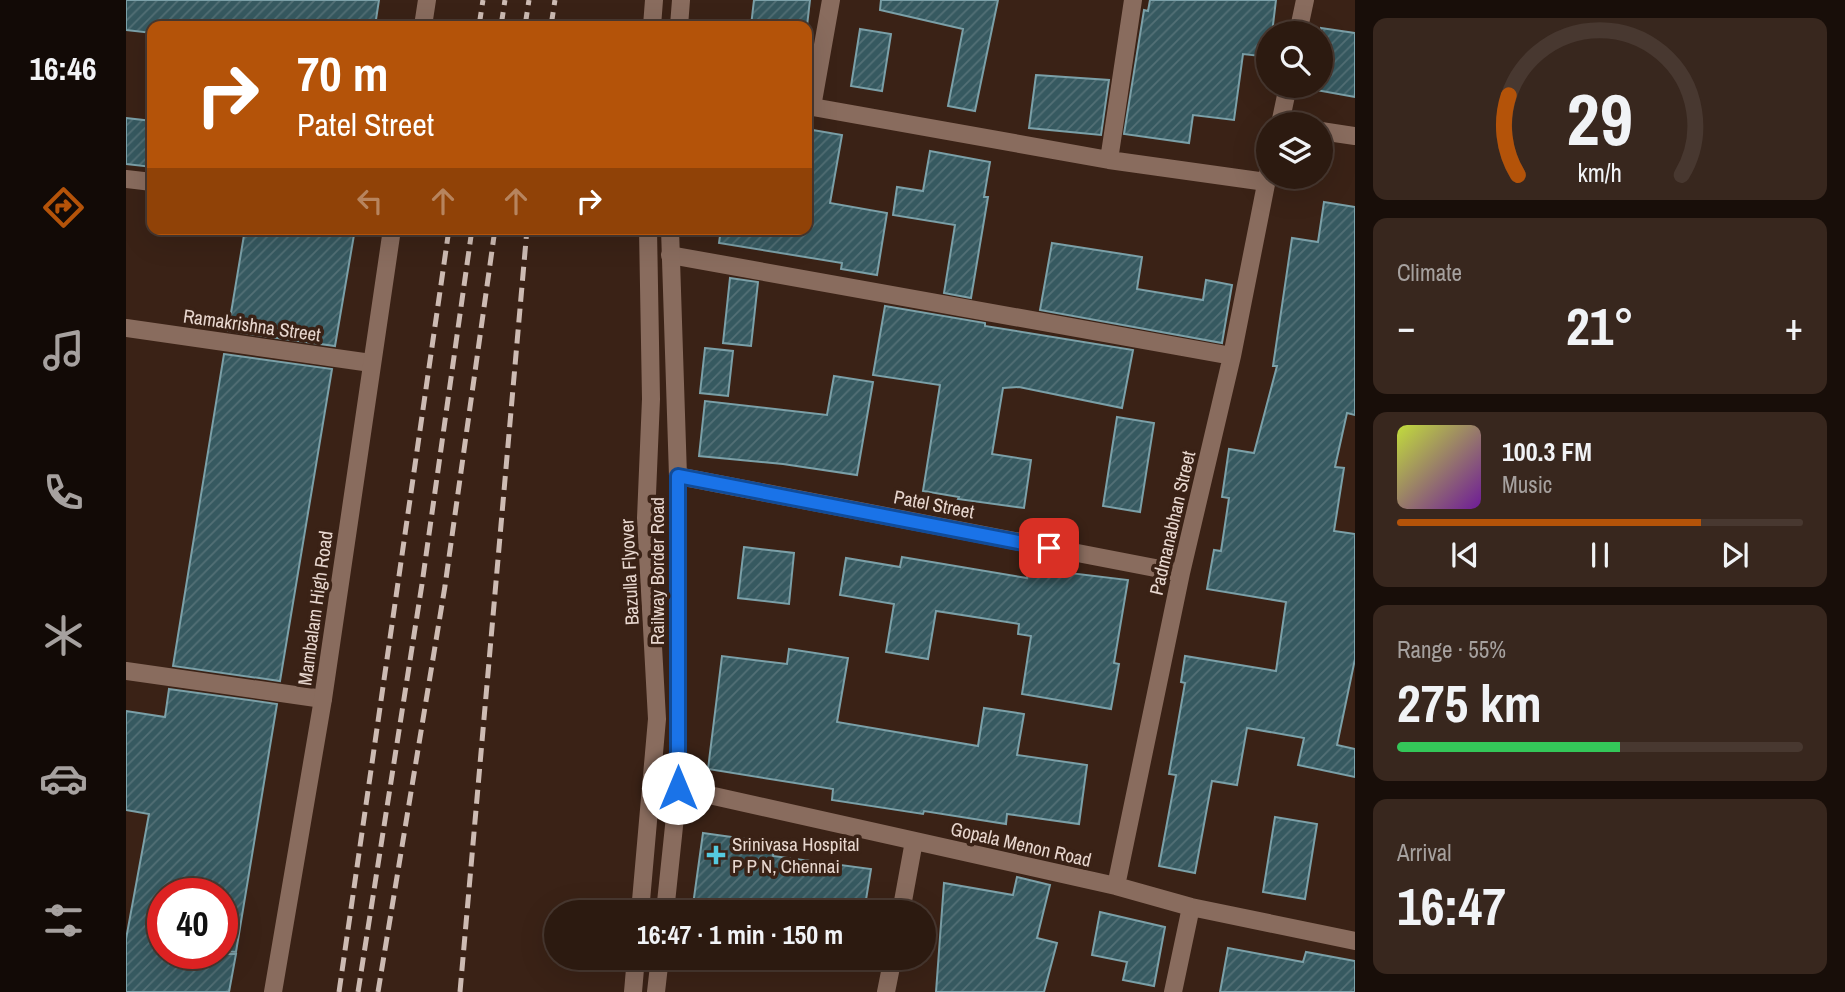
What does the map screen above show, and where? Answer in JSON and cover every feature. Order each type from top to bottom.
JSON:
[{"type":"street","points":[[424,21],[427,0]]},
{"type":"street","points":[[652,21],[654,0]]},
{"type":"street","points":[[680,21],[681,0]]},
{"type":"street","points":[[812,92],[831,0]]},
{"type":"street","points":[[1108,160],[1133,0]]},
{"type":"street","points":[[1301,21],[1305,0]]},
{"type":"street","points":[[812,107],[1108,160],[1256,174]]},
{"type":"street","points":[[1333,133],[1355,136]]},
{"type":"street","points":[[126,179],[147,181]]},
{"type":"street","name":"Padmanabhan Street","points":[[1116,886],[1181,573],[1232,356],[1264,189]]},
{"type":"street","name":"Mambalam High Road","points":[[273,992],[323,699],[391,235]]},
{"type":"street","name":"Bazulla Flyover","points":[[641,900],[657,719],[646,518],[651,399],[648,235]]},
{"type":"street","name":"Railway Border Road","points":[[665,900],[678,788],[678,476],[670,235]]},
{"type":"street","points":[[670,255],[1232,356]]},
{"type":"street","name":"Ramakrishna Street","points":[[126,328],[371,363]]},
{"type":"street","name":"Patel Street","points":[[678,476],[1181,573]]},
{"type":"street","points":[[126,671],[323,699]]},
{"type":"street","name":"Gopala Menon Road","points":[[678,788],[1116,886],[1191,907],[1355,941]]},
{"type":"street","points":[[903,900],[915,841]]},
{"type":"street","points":[[1173,992],[1191,907]]},
{"type":"street","points":[[633,992],[635,970]]},
{"type":"street","points":[[656,992],[659,970]]},
{"type":"street","points":[[886,992],[890,970]]},
{"type":"building","points":[[126,0],[379,0],[376,21],[147,21],[147,32],[126,30]]},
{"type":"building","points":[[754,0],[810,0],[808,21],[752,21]]},
{"type":"building","points":[[881,0],[998,0],[975,111],[948,106],[963,29],[880,10]]},
{"type":"building","points":[[1150,0],[1276,0],[1273,21],[1256,21],[1256,56],[1243,54],[1234,120],[1193,115],[1189,143],[1124,134],[1144,10],[1148,11]]},
{"type":"building","points":[[860,29],[891,34],[882,91],[851,86]]},
{"type":"building","points":[[1333,30],[1355,33],[1355,97],[1333,93]]},
{"type":"building","points":[[1036,75],[1109,80],[1101,135],[1029,128]]},
{"type":"building","points":[[126,118],[147,120],[147,166],[126,164]]},
{"type":"building","points":[[812,130],[842,135],[830,203],[887,213],[877,275],[841,269],[842,263],[719,243],[720,235],[812,235]]},
{"type":"building","points":[[930,151],[990,162],[984,197],[988,197],[971,298],[944,293],[955,225],[893,215],[897,187],[923,191]]},
{"type":"building","points":[[1324,202],[1355,207],[1355,415],[1347,413],[1335,467],[1344,468],[1334,531],[1355,534],[1355,659],[1337,745],[1355,749],[1355,777],[1298,765],[1304,738],[1247,728],[1237,785],[1212,781],[1195,873],[1159,866],[1176,775],[1169,774],[1185,683],[1181,682],[1185,656],[1276,671],[1286,602],[1207,589],[1214,550],[1221,551],[1229,498],[1222,497],[1229,449],[1254,453],[1277,366],[1273,366],[1292,238],[1318,242]]},
{"type":"building","points":[[244,235],[354,235],[335,346],[228,331]]},
{"type":"building","points":[[1052,243],[1142,257],[1137,289],[1203,300],[1206,280],[1232,285],[1222,343],[1040,310]]},
{"type":"building","points":[[730,278],[758,282],[751,346],[723,343]]},
{"type":"building","points":[[885,306],[985,323],[985,326],[1133,350],[1122,408],[1019,387],[1003,388],[992,454],[1031,460],[1024,508],[923,491],[940,385],[873,375]]},
{"type":"building","points":[[705,348],[733,351],[728,396],[700,393]]},
{"type":"building","points":[[224,354],[332,369],[280,681],[173,666]]},
{"type":"building","points":[[834,376],[873,382],[857,475],[699,456],[705,401],[827,415]]},
{"type":"building","points":[[1117,417],[1154,423],[1140,512],[1103,506]]},
{"type":"building","points":[[744,547],[794,553],[789,604],[738,598]]},
{"type":"building","points":[[902,557],[1027,578],[1029,568],[1128,580],[1114,663],[1119,664],[1111,709],[1022,694],[1031,636],[1018,634],[1019,624],[936,611],[928,659],[886,652],[894,604],[840,595],[846,558],[900,567]]},
{"type":"building","points":[[789,649],[848,658],[837,722],[978,746],[984,708],[1024,714],[1017,755],[1087,765],[1079,824],[1007,814],[1006,824],[924,811],[923,814],[832,800],[833,789],[708,769],[722,656],[787,664]]},
{"type":"building","points":[[169,689],[277,704],[238,940],[238,878],[147,878],[147,969],[233,969],[229,992],[126,992],[126,939],[149,814],[126,810],[126,711],[165,717]]},
{"type":"building","points":[[1275,817],[1317,824],[1305,899],[1263,892]]},
{"type":"building","points":[[703,833],[775,843],[773,856],[871,869],[866,900],[694,900]]},
{"type":"building","points":[[1017,877],[1050,885],[1037,938],[1057,943],[1044,992],[936,992],[944,883],[1013,895]]},
{"type":"building","points":[[1100,912],[1165,927],[1154,986],[1123,980],[1127,962],[1092,955]]},
{"type":"building","points":[[1228,948],[1303,962],[1306,952],[1355,961],[1355,992],[1220,992]]},
{"type":"railway","points":[[480,21],[483,0]]},
{"type":"railway","points":[[502,21],[505,0]]},
{"type":"railway","points":[[526,21],[529,0]]},
{"type":"railway","points":[[552,21],[555,0]]},
{"type":"railway","points":[[339,992],[448,235]]},
{"type":"railway","points":[[358,992],[422,584],[471,235]]},
{"type":"railway","points":[[378,992],[445,586],[494,235]]},
{"type":"railway","points":[[460,992],[526,235]]},
{"type":"place","name":"Srinivasa Hospital P P N, Chennai","points":[[716,855]]},
{"type":"route","points":[[678,788],[678,476],[1049,548]]}]
